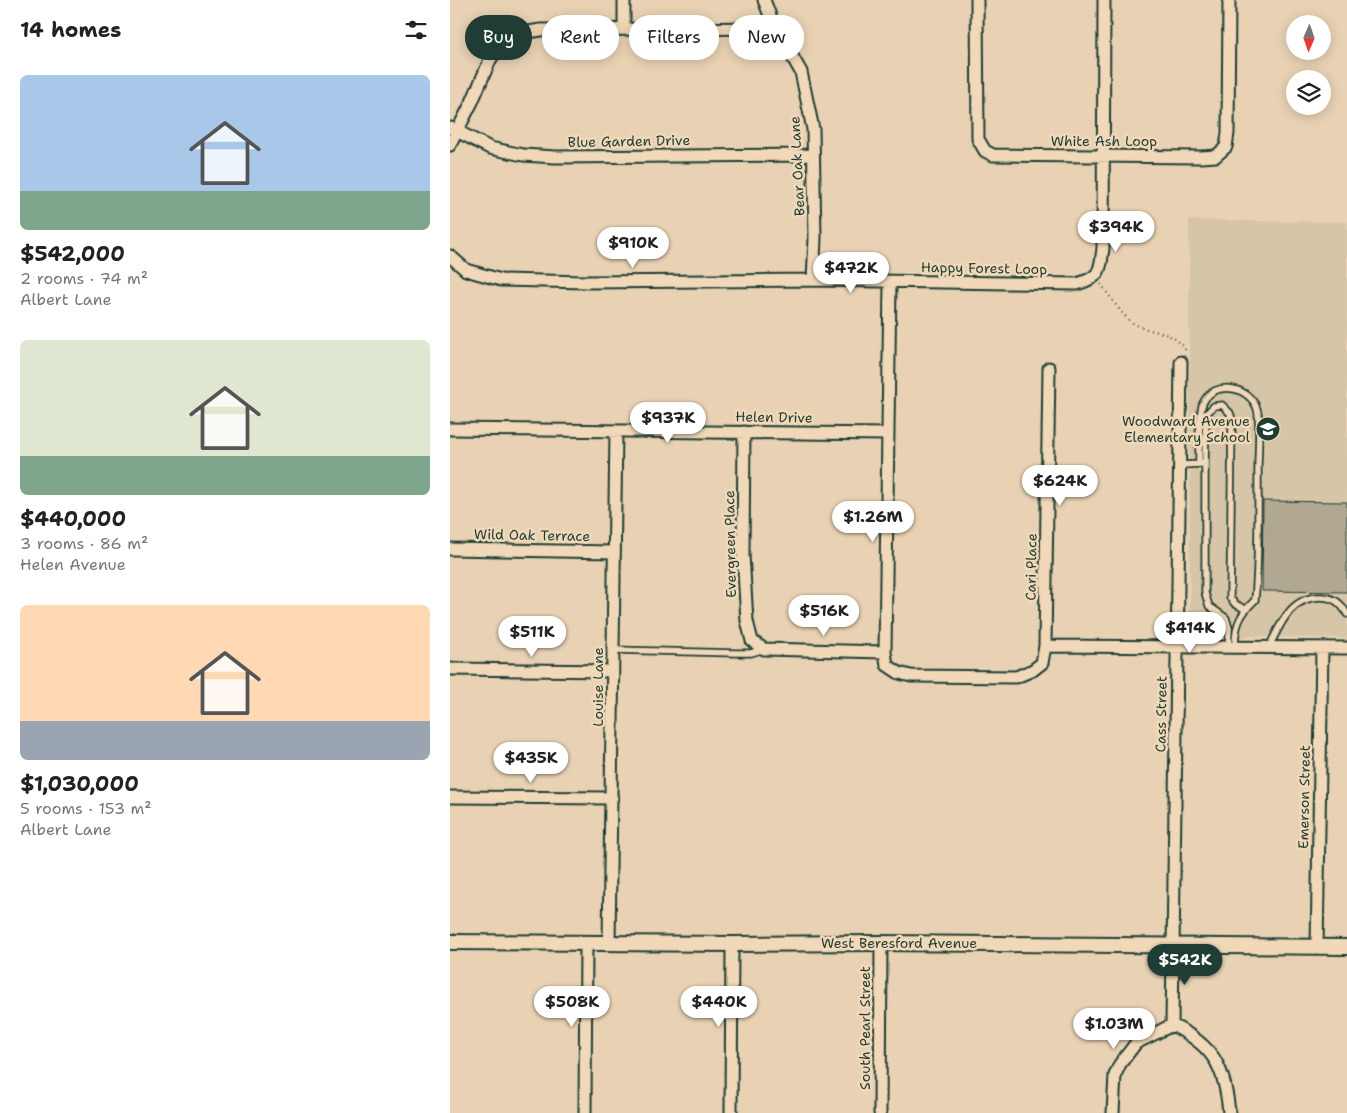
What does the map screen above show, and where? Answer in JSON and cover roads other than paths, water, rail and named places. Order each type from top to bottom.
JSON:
[{"type":"street","points":[[624,0],[624,29]]},
{"type":"street","name":"Bear Oak Lane","points":[[764,0],[770,15]]},
{"type":"street","name":"White Ash Loop","points":[[977,0],[978,139],[985,151],[993,156],[1201,157],[1216,156],[1226,147],[1228,133],[1229,0]]},
{"type":"street","name":"Happy Forest Loop","points":[[450,256],[466,270],[501,280],[586,282],[813,280],[1077,284],[1092,280],[1100,268],[1104,248],[1102,156],[1104,0]]},
{"type":"street","points":[[450,145],[454,129],[472,102],[490,60],[503,41],[522,33],[541,30],[729,30]]},
{"type":"street","name":"Bear Oak Lane","points":[[794,60],[801,72],[813,129],[815,238],[813,280]]},
{"type":"street","name":"Blue Garden Drive","points":[[454,129],[490,148],[523,155],[555,157],[813,155]]},
{"type":"street","points":[[890,282],[885,652],[887,665],[899,673],[911,676],[1016,676],[1033,670],[1042,663],[1045,646],[1347,648]]},
{"type":"street","name":"Cass Street","points":[[1172,1025],[1181,362]]},
{"type":"street","name":"Cari Place","points":[[1045,646],[1049,368]]},
{"type":"street","name":"Helen Drive","points":[[450,429],[887,434]]},
{"type":"street","name":"Louise Lane","points":[[609,943],[616,431]]},
{"type":"street","name":"Evergreen Place","points":[[744,432],[743,554],[747,621],[752,641],[764,649]]},
{"type":"street","name":"Wild Oak Terrace","points":[[450,549],[614,552]]},
{"type":"street","name":"Emerson Street","points":[[1317,947],[1322,648]]},
{"type":"street","points":[[764,649],[885,652]]},
{"type":"street","points":[[450,669],[612,672]]},
{"type":"street","points":[[450,797],[612,798]]},
{"type":"street","name":"West Beresford Avenue","points":[[450,942],[1347,947]]},
{"type":"street","points":[[585,1113],[586,943]]},
{"type":"street","name":"South Pearl Street","points":[[880,943],[880,1113]]},
{"type":"street","points":[[731,1113],[732,944]]},
{"type":"street","points":[[1113,1113],[1115,1075],[1120,1064],[1136,1043],[1172,1025],[1188,1033],[1204,1045],[1220,1068],[1226,1083],[1229,1113]]},
{"type":"lane","points":[[1228,388],[1238,389],[1249,396],[1258,411],[1255,600],[1245,609],[1237,625],[1232,648],[1226,618],[1209,606],[1205,593],[1202,464],[1203,404],[1215,391],[1228,388]]},
{"type":"lane","points":[[1202,464],[1206,414],[1214,406],[1222,405],[1230,413],[1232,419],[1230,598],[1234,604],[1245,609]]},
{"type":"lane","points":[[1181,465],[1202,464]]},
{"type":"lane","points":[[1269,648],[1281,623],[1296,603],[1316,597],[1337,600],[1347,614]]},
{"type":"lane","points":[[613,650],[751,653],[764,649]]},
{"type":"place","name":"Woodward Avenue Elementary School","points":[[1268,429]]}]
